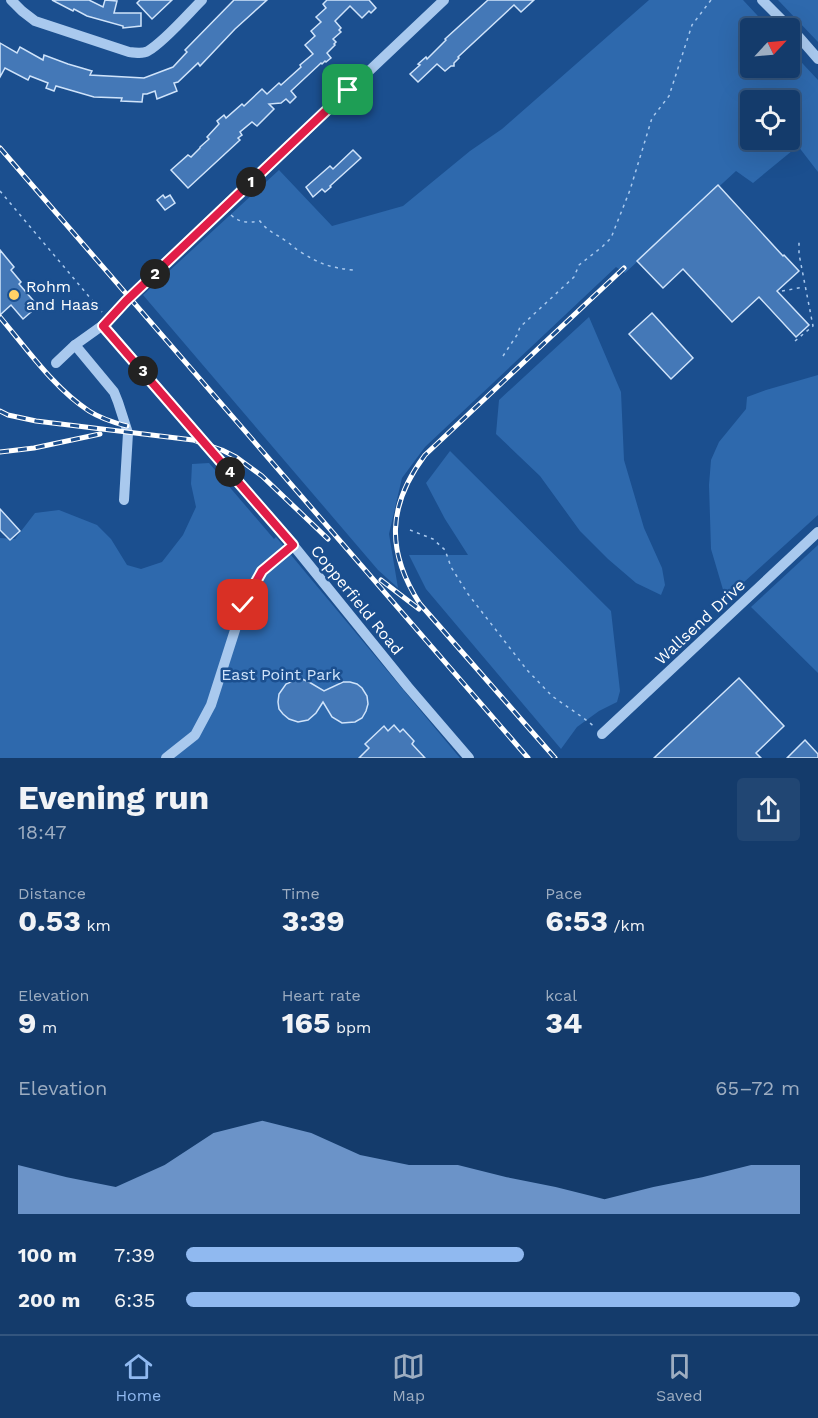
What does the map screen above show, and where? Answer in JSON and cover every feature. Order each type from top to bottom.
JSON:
[{"type":"street","points":[[12,0],[35,21],[138,53],[147,52],[159,43],[202,0]]},
{"type":"street","points":[[56,363],[75,345],[106,323],[126,301],[444,0]]},
{"type":"street","points":[[762,0],[818,59]]},
{"type":"street","name":"Copperfield Road","points":[[106,323],[469,758]]},
{"type":"street","points":[[75,345],[114,393],[128,433],[124,500]]},
{"type":"street","name":"Wallsend Drive","points":[[602,734],[818,532]]},
{"type":"street","points":[[166,758],[195,735],[211,705],[243,605],[262,571],[293,545]]},
{"type":"path","points":[[503,356],[520,327],[574,277],[579,265],[611,238],[630,190],[652,118],[669,96],[692,25],[711,0]]},
{"type":"path","points":[[0,191],[106,323]]},
{"type":"path","points":[[223,209],[236,219],[248,224],[260,221],[265,229],[320,262],[333,268],[353,270]]},
{"type":"path","points":[[795,341],[813,326],[799,254],[800,240]]},
{"type":"path","points":[[782,291],[805,286]]},
{"type":"path","points":[[410,530],[433,539],[445,550],[451,567],[468,594],[527,670],[552,696],[602,734]]},
{"type":"green space","points":[[649,0],[743,0],[760,18],[740,18],[740,78],[800,78],[800,61],[818,80],[818,172],[800,149],[800,90],[740,90],[740,150],[793,150],[753,183],[736,171],[625,273],[616,267],[425,447],[402,478],[389,534],[398,588],[378,570],[143,295],[279,170],[332,226],[403,206],[470,151],[502,129]]},
{"type":"green space","points":[[778,0],[818,0],[818,42],[800,23],[800,18],[795,18]]},
{"type":"green space","points":[[589,317],[621,392],[624,460],[644,528],[662,568],[665,585],[661,595],[636,583],[608,559],[580,531],[540,476],[496,434],[499,400]]},
{"type":"green space","points":[[818,375],[818,515],[733,592],[724,593],[711,549],[709,485],[711,460],[719,442],[746,409],[747,397]]},
{"type":"green space","points":[[450,451],[611,611],[620,691],[617,702],[599,711],[577,727],[561,749],[426,589],[409,555],[468,555],[426,483]]},
{"type":"green space","name":"East Point Park","points":[[209,463],[274,539],[276,537],[460,758],[0,758],[0,538],[15,539],[35,513],[59,510],[97,525],[111,539],[127,565],[141,569],[162,562],[183,535],[196,507],[191,484],[192,464]]},
{"type":"green space","points":[[818,545],[818,673],[751,607]]},
{"type":"building","points":[[52,0],[89,0],[103,7],[105,0],[117,1],[114,13],[141,13],[141,26],[123,28],[123,26],[87,16],[74,9],[73,11]]},
{"type":"building","points":[[140,0],[172,0],[152,19],[137,3]]},
{"type":"building","points":[[234,0],[267,0],[200,66],[198,63],[174,83],[177,91],[157,99],[155,91],[143,94],[142,102],[121,101],[122,98],[94,97],[56,86],[54,91],[46,88],[48,83],[30,76],[28,80],[5,68],[0,77],[0,43],[17,53],[20,47],[43,60],[44,55],[92,71],[90,75],[144,78],[173,67],[187,52],[185,50]]},
{"type":"building","points":[[327,0],[369,0],[376,8],[362,18],[350,6],[335,21],[341,28],[339,30],[341,32],[333,39],[336,42],[335,45],[327,53],[331,58],[321,63],[291,91],[296,97],[290,103],[286,99],[281,103],[269,104],[274,109],[257,126],[252,122],[240,132],[242,135],[238,138],[240,140],[188,188],[171,170],[188,155],[191,157],[209,139],[207,137],[219,124],[217,121],[224,115],[226,118],[242,104],[244,106],[262,89],[267,94],[279,83],[281,85],[313,54],[305,45],[315,36],[311,31],[321,22],[316,17],[326,8],[323,4]]},
{"type":"building","points":[[488,0],[534,0],[521,12],[514,5],[458,57],[454,66],[445,71],[437,64],[418,82],[410,74],[420,65],[418,64],[426,57],[427,59],[445,39]]},
{"type":"building","points":[[353,150],[361,158],[325,192],[322,189],[313,197],[306,187],[330,166],[333,169]]},
{"type":"building","points":[[718,185],[799,271],[777,291],[809,325],[796,337],[759,297],[732,322],[683,269],[663,288],[637,261]]},
{"type":"building","points":[[163,195],[165,198],[170,195],[175,203],[165,210],[157,200]]},
{"type":"building","name":"Rohm and Haas","points":[[0,250],[14,267],[11,270],[21,282],[19,284],[38,306],[23,319],[11,305],[0,315]]},
{"type":"building","points":[[652,313],[693,358],[671,379],[629,334]]},
{"type":"building","points":[[0,509],[20,531],[10,540],[0,530]]},
{"type":"building","points":[[739,678],[784,726],[756,753],[761,758],[654,758]]},
{"type":"building","points":[[302,679],[324,691],[343,682],[357,684],[367,696],[368,704],[362,718],[355,722],[342,723],[332,717],[323,702],[308,720],[298,722],[289,719],[279,709],[279,694],[286,684]]},
{"type":"building","points":[[394,725],[400,732],[403,729],[414,741],[412,744],[425,758],[359,758],[369,748],[365,744],[384,726],[388,731]]},
{"type":"building","points":[[805,740],[818,754],[818,758],[787,758]]},
{"type":"railway","points":[[0,148],[528,758]]},
{"type":"railway","points":[[555,758],[420,604],[401,566],[396,529],[398,511],[403,492],[425,455],[624,268]]},
{"type":"railway","points":[[0,317],[42,367],[76,402],[98,416],[127,426]]},
{"type":"railway","points":[[0,411],[36,421],[193,440],[222,450],[262,476],[328,539]]},
{"type":"railway","points":[[0,452],[34,448],[100,434]]},
{"type":"railway","points":[[381,580],[419,609]]},
{"type":"place","name":"Rohm and Haas","points":[[14,295]]},
{"type":"route","points":[[243,605],[262,571],[293,545],[103,326],[126,301],[348,90]]}]
